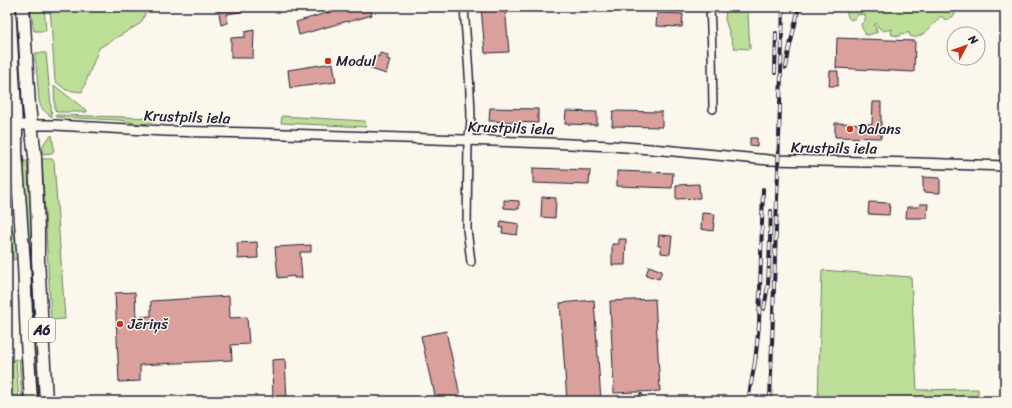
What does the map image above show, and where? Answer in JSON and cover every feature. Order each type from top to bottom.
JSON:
[{"type":"highway","name":"A6","points":[[9,7],[31,401]]},
{"type":"highway","name":"A6","points":[[23,7],[35,162],[38,259],[46,401]]},
{"type":"street","points":[[464,7],[469,65],[471,119],[468,140],[467,229],[471,262]]},
{"type":"street","points":[[710,7],[713,110]]},
{"type":"street","name":"Krustpils iela","points":[[16,124],[165,131],[612,146],[773,160],[1005,166]]},
{"type":"green space","points":[[30,7],[44,7],[46,31],[34,31]]},
{"type":"green space","points":[[50,7],[148,7],[141,23],[99,48],[82,92],[66,90],[55,81]]},
{"type":"green space","points":[[726,7],[748,7],[750,49],[734,48],[725,19]]},
{"type":"green space","points":[[847,7],[954,7],[955,15],[947,20],[941,16],[928,30],[917,37],[910,36],[909,32],[906,34],[902,33],[900,36],[892,35],[892,29],[883,31],[876,23],[874,25],[877,29],[875,30],[878,32],[865,35],[861,24],[865,20],[865,15],[858,14],[851,20],[849,19],[847,13]]},
{"type":"green space","points":[[35,53],[46,53],[52,117],[44,110],[39,101]]},
{"type":"green space","points":[[55,86],[87,112],[57,112],[55,110]]},
{"type":"green space","points":[[56,115],[157,118],[150,123],[140,124],[119,120],[56,117]]},
{"type":"green space","points":[[282,116],[365,121],[366,127],[281,123]]},
{"type":"green space","points":[[52,135],[54,150],[52,153],[43,154],[44,143]]},
{"type":"green space","points":[[42,159],[52,159],[54,161],[65,319],[51,320]]},
{"type":"green space","points":[[22,161],[27,161],[31,213],[33,286],[41,401],[37,401]]},
{"type":"green space","points":[[11,228],[17,247],[16,259],[13,260]]},
{"type":"green space","points":[[822,270],[911,277],[917,390],[978,389],[978,401],[818,401]]},
{"type":"green space","points":[[16,359],[19,401],[7,401],[7,365]]},
{"type":"green space","points":[[19,359],[23,362],[25,401],[22,401]]},
{"type":"building","points":[[218,7],[246,7],[246,11],[227,14],[228,23],[221,25]]},
{"type":"building","points":[[346,7],[370,7],[372,15],[299,35],[296,22]]},
{"type":"building","points":[[481,7],[505,7],[509,52],[485,53]]},
{"type":"building","points":[[657,13],[683,14],[682,27],[656,26]]},
{"type":"building","points":[[254,30],[253,58],[231,58],[231,38],[245,37],[245,32]]},
{"type":"building","points":[[837,38],[915,41],[914,72],[836,68]]},
{"type":"building","points":[[380,53],[388,55],[387,59],[390,60],[386,74],[371,69],[375,56],[379,57]]},
{"type":"building","points":[[333,63],[336,82],[290,88],[288,70]]},
{"type":"building","points":[[830,71],[838,71],[838,86],[829,86]]},
{"type":"building","points":[[873,102],[881,102],[881,138],[835,137],[835,123],[872,124]]},
{"type":"building","points":[[490,108],[538,109],[538,123],[489,121]]},
{"type":"building","points":[[566,111],[597,112],[597,125],[565,124]]},
{"type":"building","points":[[613,111],[662,112],[662,127],[612,126]]},
{"type":"building","points":[[750,138],[757,138],[757,146],[750,145]]},
{"type":"building","points":[[533,168],[590,170],[589,185],[533,183]]},
{"type":"building","points":[[617,171],[673,173],[672,188],[617,186]]},
{"type":"building","points":[[923,177],[940,178],[940,193],[923,192]]},
{"type":"building","points":[[699,184],[700,198],[676,199],[676,185]]},
{"type":"building","points":[[542,197],[556,198],[555,218],[541,217]]},
{"type":"building","points":[[504,200],[519,201],[519,209],[504,208]]},
{"type":"building","points":[[869,202],[890,203],[889,215],[868,214]]},
{"type":"building","points":[[920,204],[928,204],[927,218],[906,218],[907,207],[919,207]]},
{"type":"building","points":[[702,213],[715,214],[713,231],[701,229]]},
{"type":"building","points":[[501,221],[519,224],[517,235],[502,233],[503,228],[500,228]]},
{"type":"building","points":[[659,235],[672,236],[670,254],[661,253],[661,246],[658,246]]},
{"type":"building","points":[[619,239],[626,239],[625,265],[612,265],[612,244],[619,244]]},
{"type":"building","points":[[257,242],[258,258],[238,259],[237,243]]},
{"type":"building","points":[[311,245],[311,252],[300,252],[302,278],[294,278],[294,276],[278,278],[275,247]]},
{"type":"building","points":[[649,266],[662,271],[659,279],[646,275]]},
{"type":"building","points":[[135,292],[136,317],[151,316],[151,301],[229,296],[230,318],[247,317],[249,344],[231,345],[232,360],[140,365],[140,381],[119,382],[115,293]]},
{"type":"building","points":[[655,299],[660,391],[614,393],[610,301]]},
{"type":"building","points":[[594,300],[601,401],[567,401],[560,303]]},
{"type":"building","points":[[446,331],[461,401],[436,401],[421,336]]},
{"type":"building","points":[[285,359],[287,401],[273,401],[272,360]]},
{"type":"railway","points":[[770,401],[783,7]]},
{"type":"railway","points":[[786,68],[799,7]]},
{"type":"railway","points":[[775,73],[776,33]]},
{"type":"railway","points":[[755,362],[759,325],[763,189]]},
{"type":"railway","points":[[769,267],[771,211]]},
{"type":"railway","points":[[764,309],[768,285],[769,263]]},
{"type":"railway","points":[[748,401],[756,356]]},
{"type":"railway","points":[[641,395],[641,401]]},
{"type":"place","name":"Modul","points":[[328,61]]},
{"type":"place","name":"Dalans","points":[[850,129]]},
{"type":"place","name":"Jēriņš","points":[[120,324]]}]
